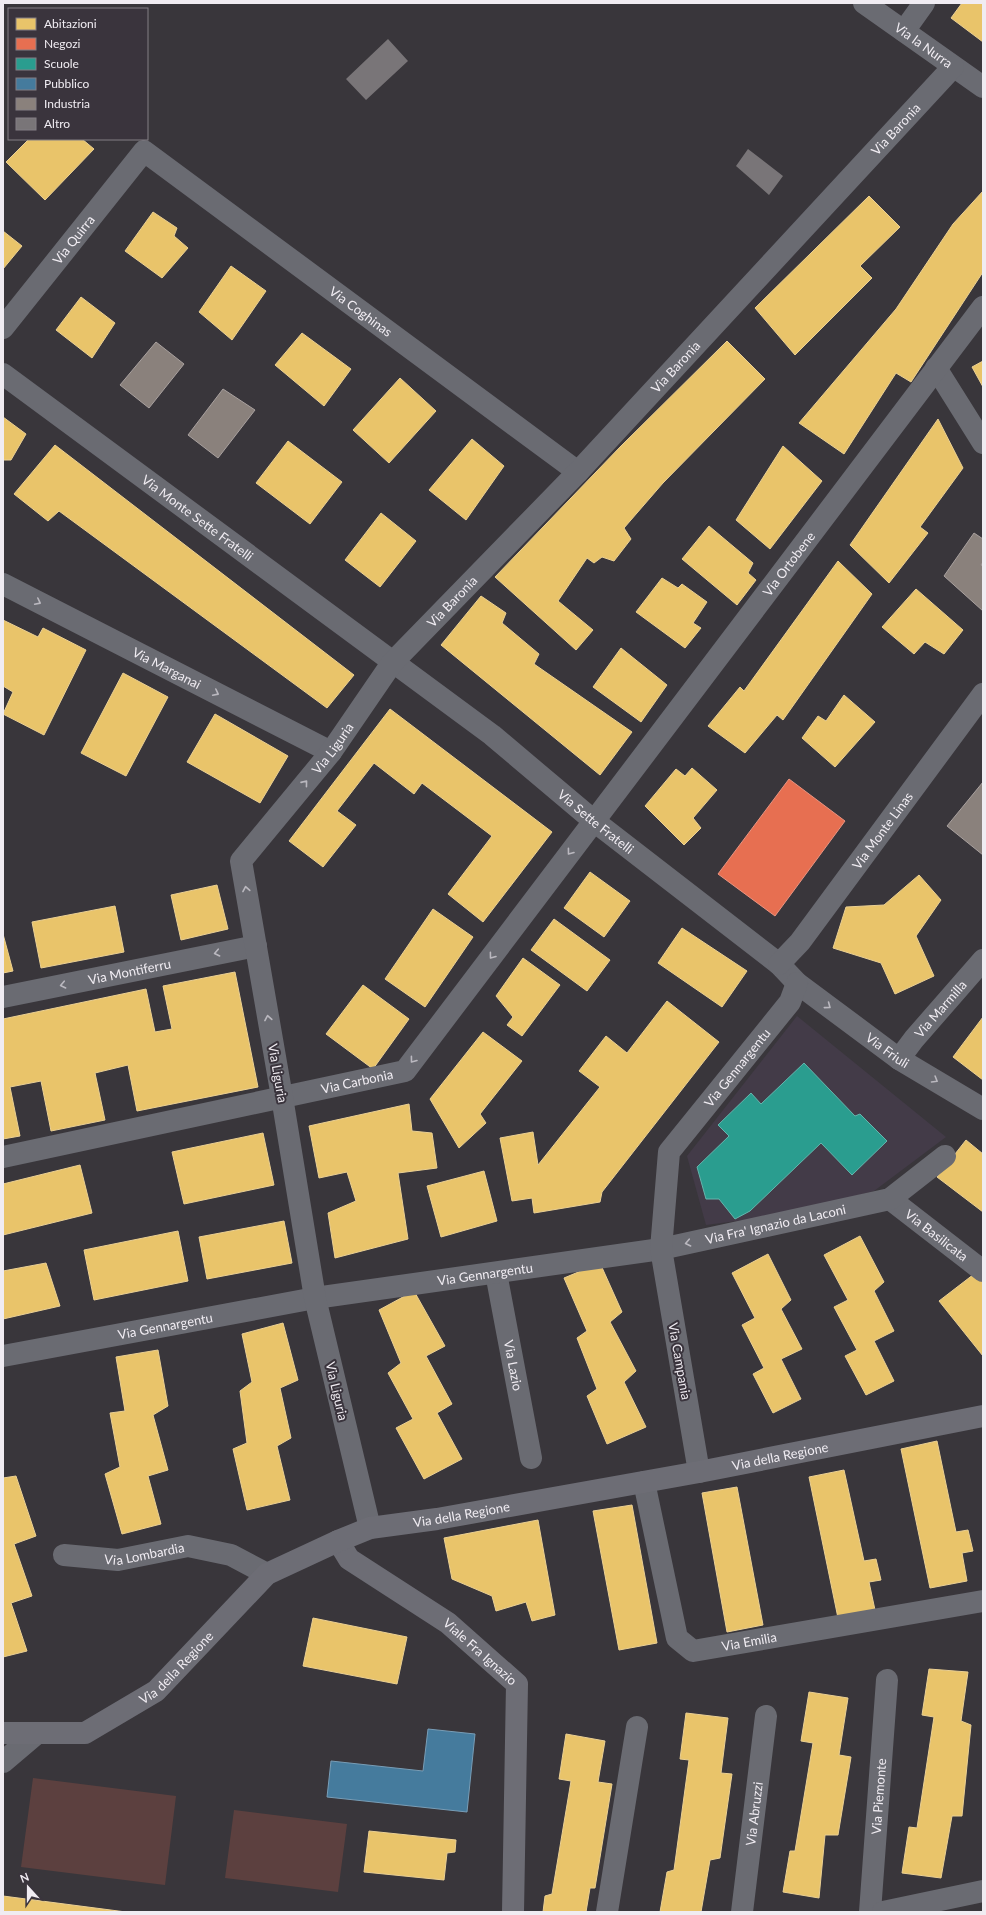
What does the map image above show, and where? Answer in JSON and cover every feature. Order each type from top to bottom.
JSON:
[{"type":"street","name":"Via la Nurra","points":[[864,3],[983,87]]},
{"type":"street","points":[[904,31],[924,3]]},
{"type":"street","name":"Via Baronia","points":[[392,663],[578,472],[953,67]]},
{"type":"street","name":"Via Coghinas","points":[[144,151],[578,472]]},
{"type":"street","name":"Via Quirra","points":[[3,328],[144,151]]},
{"type":"street","name":"Via Ortobene","points":[[594,821],[983,307]]},
{"type":"street","points":[[936,368],[983,443]]},
{"type":"street","name":"Via Monte Sette Fratelli","points":[[3,374],[392,663]]},
{"type":"street","name":"Via Marganai","points":[[3,584],[331,752]]},
{"type":"street","name":"Via Sette Fratelli","points":[[392,663],[492,735],[594,821],[779,964],[797,983]]},
{"type":"street","name":"Via Liguria","points":[[370,1528],[315,1298],[241,861],[331,752],[392,663]]},
{"type":"street","name":"Via Monte Linas","points":[[779,964],[800,942],[983,694]]},
{"type":"street","name":"Via Carbonia","points":[[3,1157],[405,1070],[594,821]]},
{"type":"street","name":"Via Montiferru","points":[[3,997],[256,946]]},
{"type":"street","name":"Via Marmilla","points":[[899,1059],[914,1039],[983,960]]},
{"type":"street","name":"Via Friuli","points":[[797,983],[899,1059],[983,1109]]},
{"type":"street","name":"Via Gennargentu","points":[[3,1356],[315,1298],[661,1249],[669,1152],[790,1002],[797,983]]},
{"type":"street","points":[[890,1199],[945,1156]]},
{"type":"street","name":"Via Fra' Ignazio da Laconi","points":[[661,1249],[890,1199]]},
{"type":"street","name":"Via Basilicata","points":[[890,1199],[983,1271]]},
{"type":"street","name":"Via Campania","points":[[661,1249],[699,1472]]},
{"type":"street","name":"Via Lazio","points":[[496,1273],[531,1458]]},
{"type":"street","name":"Via della Regione","points":[[3,1733],[85,1733],[156,1691],[267,1574],[370,1528],[437,1519],[699,1472],[983,1416]]},
{"type":"street","name":"Via Emilia","points":[[644,1482],[677,1638],[693,1651],[983,1601]]},
{"type":"street","name":"Viale Fra Ignazio","points":[[338,1541],[349,1559],[448,1623],[517,1684],[513,1912]]},
{"type":"street","name":"Via Lombardia","points":[[64,1555],[118,1560],[188,1546],[231,1555],[267,1574]]},
{"type":"street","name":"Via Piemonte","points":[[870,1912],[887,1680]]},
{"type":"street","name":"Via Abruzzi","points":[[742,1912],[766,1716]]},
{"type":"street","points":[[607,1912],[636,1727]]},
{"type":"street","points":[[3,1762],[36,1734]]},
{"type":"street","points":[[883,1912],[983,1891]]},
{"type":"shaded area","points":[[797,1016],[946,1137],[874,1191],[784,1215],[706,1225],[687,1156]]},
{"type":"shaded area","points":[[33,1778],[176,1796],[165,1885],[21,1867]]},
{"type":"shaded area","points":[[234,1810],[347,1824],[338,1892],[225,1878]]},
{"type":"building: Abitazioni","points":[[962,3],[983,3],[983,42],[951,18]]},
{"type":"building: Abitazioni","points":[[28,140],[83,140],[94,149],[45,200],[6,162]]},
{"type":"building: Abitazioni","points":[[983,191],[983,272],[911,382],[896,373],[844,454],[799,423],[896,309],[953,224]]},
{"type":"building: Abitazioni","points":[[869,196],[900,227],[860,266],[872,278],[795,355],[755,308]]},
{"type":"building: Abitazioni","points":[[153,212],[177,228],[174,236],[188,248],[162,278],[125,251]]},
{"type":"building: Abitazioni","points":[[3,231],[22,246],[3,269]]},
{"type":"building: Abitazioni","points":[[231,266],[266,291],[232,340],[199,312]]},
{"type":"building: Abitazioni","points":[[81,297],[115,323],[92,358],[56,330]]},
{"type":"building: Abitazioni","points":[[302,333],[351,369],[324,406],[275,365]]},
{"type":"building: Abitazioni","points":[[727,341],[765,379],[663,483],[624,528],[631,539],[614,561],[602,557],[594,563],[587,558],[558,601],[593,630],[576,650],[495,577],[621,446]]},
{"type":"building: Abitazioni","points":[[983,361],[983,387],[972,367]]},
{"type":"building: Abitazioni","points":[[400,378],[436,411],[389,463],[353,430]]},
{"type":"building: Abitazioni","points":[[3,417],[26,434],[11,460],[3,460]]},
{"type":"building: Abitazioni","points":[[938,419],[963,468],[920,527],[928,533],[889,583],[850,545]]},
{"type":"building: Abitazioni","points":[[472,439],[504,466],[466,520],[429,490]]},
{"type":"building: Abitazioni","points":[[288,441],[342,482],[310,524],[256,483]]},
{"type":"building: Abitazioni","points":[[55,445],[354,675],[327,708],[59,511],[48,521],[14,494]]},
{"type":"building: Abitazioni","points":[[783,446],[822,481],[770,549],[736,520]]},
{"type":"building: Abitazioni","points":[[381,513],[416,541],[380,587],[345,560]]},
{"type":"building: Abitazioni","points":[[709,526],[753,563],[748,573],[756,580],[737,605],[682,559]]},
{"type":"building: Abitazioni","points":[[838,561],[872,594],[783,720],[777,715],[745,753],[708,726],[740,687],[744,691]]},
{"type":"building: Abitazioni","points":[[662,578],[678,588],[682,584],[707,602],[693,623],[701,628],[685,648],[636,612]]},
{"type":"building: Abitazioni","points":[[916,589],[963,630],[944,654],[925,642],[914,654],[882,627]]},
{"type":"building: Abitazioni","points":[[481,596],[506,613],[502,623],[539,654],[534,664],[632,732],[600,775],[441,645]]},
{"type":"building: Abitazioni","points":[[3,620],[38,637],[43,628],[86,650],[44,735],[3,714],[13,692],[3,686]]},
{"type":"building: Abitazioni","points":[[621,648],[667,685],[641,722],[593,687]]},
{"type":"building: Abitazioni","points":[[123,673],[168,697],[126,776],[81,753]]},
{"type":"building: Abitazioni","points":[[844,695],[875,722],[835,767],[802,738],[818,716],[826,721]]},
{"type":"building: Abitazioni","points":[[390,709],[552,832],[483,922],[448,894],[492,836],[422,783],[414,794],[374,763],[337,811],[356,825],[323,867],[289,841]]},
{"type":"building: Abitazioni","points":[[215,714],[288,756],[260,803],[187,762]]},
{"type":"building: Abitazioni","points":[[692,768],[717,790],[693,818],[701,828],[684,845],[645,806],[676,769],[685,776]]},
{"type":"building: Abitazioni","points":[[590,872],[630,901],[604,937],[564,908]]},
{"type":"building: Abitazioni","points":[[919,875],[941,900],[916,936],[934,976],[895,994],[881,963],[833,948],[846,907],[884,905]]},
{"type":"building: Abitazioni","points":[[217,885],[228,929],[181,940],[171,895]]},
{"type":"building: Abitazioni","points":[[115,906],[124,952],[41,968],[32,922]]},
{"type":"building: Abitazioni","points":[[433,909],[473,937],[425,1007],[385,979]]},
{"type":"building: Abitazioni","points":[[554,919],[610,960],[587,991],[531,950]]},
{"type":"building: Abitazioni","points":[[682,928],[747,971],[722,1007],[658,963]]},
{"type":"building: Abitazioni","points":[[3,934],[13,971],[3,973]]},
{"type":"building: Abitazioni","points":[[523,958],[560,985],[522,1036],[507,1025],[513,1017],[496,996]]},
{"type":"building: Abitazioni","points":[[235,972],[258,1087],[137,1111],[128,1065],[95,1073],[105,1120],[51,1131],[41,1081],[10,1087],[20,1136],[3,1139],[3,1019],[146,989],[155,1032],[172,1029],[163,986]]},
{"type":"building: Abitazioni","points":[[363,985],[409,1019],[373,1069],[326,1034]]},
{"type":"building: Abitazioni","points":[[667,1001],[719,1042],[602,1192],[600,1202],[534,1213],[532,1198],[512,1201],[500,1138],[533,1132],[538,1165],[600,1087],[579,1071],[606,1036],[627,1053]]},
{"type":"building: Abitazioni","points":[[983,1017],[983,1080],[953,1057]]},
{"type":"building: Abitazioni","points":[[483,1032],[522,1061],[480,1114],[486,1123],[459,1148],[430,1099]]},
{"type":"building: Abitazioni","points":[[409,1104],[412,1131],[432,1133],[437,1168],[398,1173],[408,1239],[335,1258],[328,1213],[356,1201],[347,1172],[319,1178],[309,1126]]},
{"type":"building: Abitazioni","points":[[263,1133],[274,1185],[184,1204],[172,1152]]},
{"type":"building: Abitazioni","points":[[966,1140],[983,1154],[983,1212],[937,1177]]},
{"type":"building: Abitazioni","points":[[80,1165],[92,1213],[3,1235],[3,1184]]},
{"type":"building: Abitazioni","points":[[484,1171],[497,1221],[441,1237],[427,1186]]},
{"type":"building: Abitazioni","points":[[284,1221],[292,1263],[207,1279],[199,1237]]},
{"type":"building: Abitazioni","points":[[178,1231],[188,1281],[94,1300],[84,1250]]},
{"type":"building: Abitazioni","points":[[860,1236],[884,1282],[874,1291],[894,1331],[874,1341],[894,1381],[866,1395],[845,1356],[857,1350],[834,1307],[848,1300],[824,1255]]},
{"type":"building: Abitazioni","points":[[768,1254],[791,1300],[781,1309],[802,1349],[781,1359],[801,1399],[773,1413],[753,1374],[764,1368],[742,1325],[755,1318],[732,1273]]},
{"type":"building: Abitazioni","points":[[46,1263],[60,1306],[3,1319],[3,1271]]},
{"type":"building: Abitazioni","points":[[600,1263],[622,1312],[610,1322],[636,1371],[624,1382],[646,1427],[607,1444],[587,1396],[597,1389],[577,1338],[587,1331],[564,1278]]},
{"type":"building: Abitazioni","points":[[978,1271],[983,1277],[983,1356],[939,1301]]},
{"type":"building: Abitazioni","points":[[414,1291],[445,1346],[426,1356],[452,1404],[437,1413],[462,1459],[424,1479],[396,1428],[413,1419],[388,1373],[401,1363],[379,1310]]},
{"type":"building: Abitazioni","points":[[283,1323],[298,1380],[280,1388],[291,1438],[277,1446],[290,1500],[247,1510],[233,1449],[247,1443],[240,1391],[252,1382],[242,1334]]},
{"type":"building: Abitazioni","points":[[158,1350],[168,1406],[153,1415],[168,1470],[148,1476],[161,1524],[122,1534],[105,1474],[120,1467],[110,1413],[125,1411],[116,1357]]},
{"type":"building: Abitazioni","points":[[937,1441],[956,1532],[968,1530],[973,1551],[962,1553],[967,1581],[930,1588],[901,1449]]},
{"type":"building: Abitazioni","points":[[844,1470],[864,1561],[876,1559],[881,1580],[869,1582],[875,1610],[838,1618],[809,1477]]},
{"type":"building: Abitazioni","points":[[16,1476],[36,1536],[14,1544],[32,1596],[11,1603],[27,1651],[3,1657],[3,1478]]},
{"type":"building: Abitazioni","points":[[737,1487],[763,1625],[727,1632],[702,1493]]},
{"type":"building: Abitazioni","points":[[632,1505],[657,1643],[619,1650],[593,1511]]},
{"type":"building: Abitazioni","points":[[538,1520],[555,1615],[532,1621],[526,1602],[496,1611],[492,1596],[452,1579],[444,1538]]},
{"type":"building: Abitazioni","points":[[313,1618],[407,1637],[397,1684],[303,1666]]},
{"type":"building: Abitazioni","points":[[929,1669],[968,1672],[961,1721],[971,1725],[962,1816],[952,1816],[941,1878],[902,1873],[909,1827],[917,1828],[934,1717],[922,1715]]},
{"type":"building: Abitazioni","points":[[809,1692],[848,1698],[839,1755],[851,1757],[838,1835],[825,1835],[819,1898],[783,1892],[790,1851],[795,1851],[813,1743],[801,1741]]},
{"type":"building: Abitazioni","points":[[686,1713],[728,1718],[721,1773],[732,1774],[720,1858],[710,1860],[701,1912],[660,1912],[667,1872],[674,1870],[689,1760],[680,1759]]},
{"type":"building: Abitazioni","points":[[566,1734],[605,1741],[598,1782],[612,1784],[595,1888],[590,1888],[586,1912],[543,1912],[545,1896],[552,1894],[571,1781],[559,1779]]},
{"type":"building: Abitazioni","points":[[369,1831],[456,1840],[455,1852],[447,1853],[444,1880],[364,1872]]},
{"type":"building: Abitazioni","points":[[3,1896],[126,1912],[3,1912]]},
{"type":"building: Negozi","points":[[789,779],[845,821],[775,916],[718,874]]},
{"type":"building: Scuole","points":[[804,1063],[855,1116],[860,1114],[887,1141],[852,1175],[821,1143],[750,1211],[735,1219],[719,1199],[706,1199],[697,1167],[729,1136],[718,1125],[751,1093],[761,1104]]},
{"type":"building: Pubblico","points":[[428,1729],[475,1734],[467,1812],[327,1797],[331,1761],[423,1771]]},
{"type":"building: Industria","points":[[156,342],[184,364],[149,408],[120,385]]},
{"type":"building: Industria","points":[[223,389],[255,410],[218,458],[188,435]]},
{"type":"building: Industria","points":[[974,533],[983,539],[983,562],[981,565],[983,566],[983,611],[944,576]]},
{"type":"building: Industria","points":[[983,782],[983,855],[947,826]]},
{"type":"building: Altro","points":[[388,39],[408,61],[366,100],[346,79]]},
{"type":"building: Altro","points":[[748,149],[783,176],[769,195],[736,166]]}]
